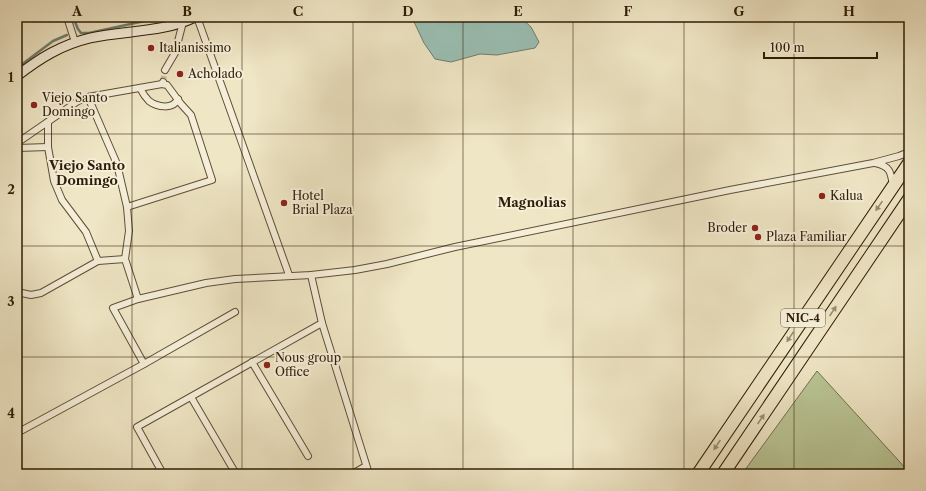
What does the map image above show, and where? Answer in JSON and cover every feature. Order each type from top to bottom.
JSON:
[{"type":"highway","name":"NIC-4","points":[[698,474],[909,163]]},
{"type":"highway","name":"NIC-4","points":[[723,474],[909,199]]},
{"type":"street","points":[[67,17],[75,42]]},
{"type":"street","points":[[17,76],[39,59],[75,42],[91,38],[158,28],[196,17],[289,275]]},
{"type":"street","points":[[165,70],[175,53],[183,22]]},
{"type":"street","points":[[17,143],[78,101],[88,97],[162,83],[168,85],[191,115],[212,180],[127,207]]},
{"type":"street","points":[[140,88],[150,101],[161,106],[170,107],[176,103],[178,99]]},
{"type":"street","points":[[88,97],[117,164],[127,207],[129,231],[125,259],[138,299]]},
{"type":"street","points":[[48,122],[48,147],[54,182],[62,200],[86,232],[98,261]]},
{"type":"street","points":[[17,148],[48,147]]},
{"type":"street","points":[[144,364],[113,308],[138,299],[206,283],[235,279],[311,275],[355,270],[387,264],[455,248],[730,190],[873,163],[909,152]]},
{"type":"street","points":[[873,163],[884,166],[888,169],[893,186]]},
{"type":"street","points":[[17,292],[31,295],[41,293],[98,261],[125,259]]},
{"type":"street","points":[[311,275],[322,323],[369,474]]},
{"type":"street","points":[[17,433],[144,364],[235,312]]},
{"type":"street","points":[[163,474],[137,427],[322,323]]},
{"type":"street","points":[[252,362],[308,456]]},
{"type":"street","points":[[191,397],[236,474]]},
{"type":"street","points":[[352,474],[366,466]]},
{"type":"green space","points":[[817,371],[909,472],[909,474],[742,474]]},
{"type":"water","points":[[411,17],[520,17],[531,27],[539,42],[535,48],[497,55],[480,54],[451,62],[435,59],[424,43]]},
{"type":"waterway","points":[[73,17],[81,33],[89,33],[163,17]]},
{"type":"waterway","points":[[17,68],[53,41],[67,35]]},
{"type":"tunnel","points":[[163,82],[165,70]]},
{"type":"place","name":"Italianissimo","points":[[151,48]]},
{"type":"place","name":"Acholado","points":[[180,74]]},
{"type":"place","name":"Viejo Santo Domingo","points":[[34,105]]},
{"type":"place","name":"Kalua","points":[[822,196]]},
{"type":"place","name":"Hotel Brial Plaza","points":[[284,203]]},
{"type":"place","name":"Broder","points":[[755,228]]},
{"type":"place","name":"Plaza Familiar","points":[[758,237]]},
{"type":"place","name":"Nous group Office","points":[[267,365]]},
{"type":"district","name":"Viejo Santo Domingo","points":[[87,172]]},
{"type":"district","name":"Magnolias","points":[[532,202]]}]
